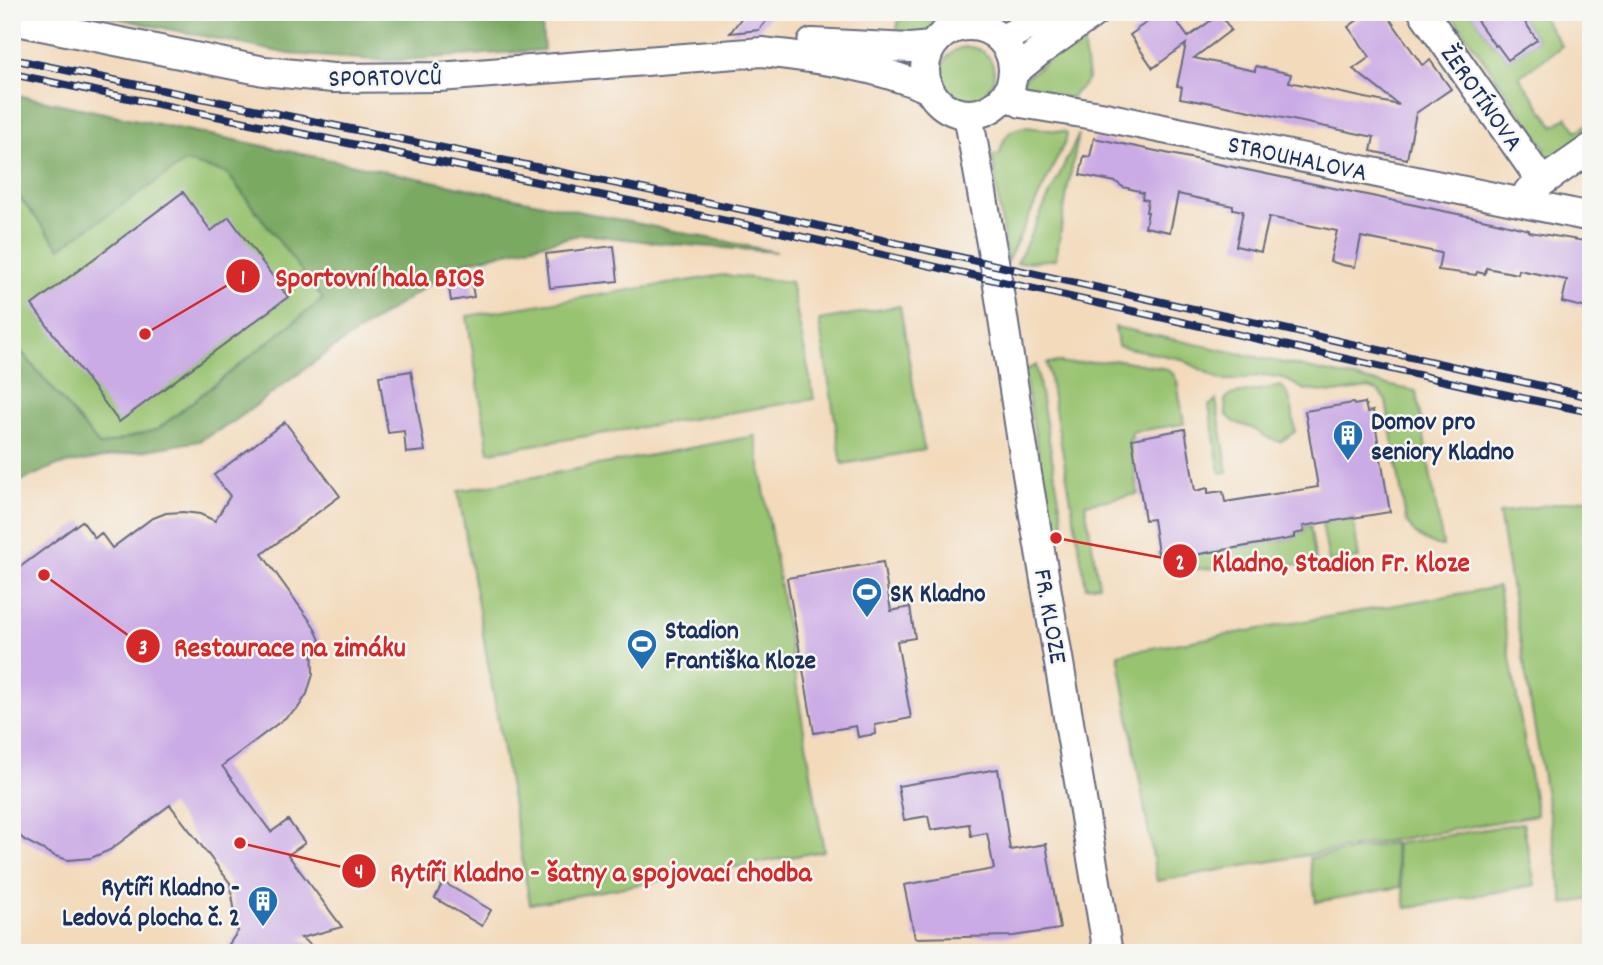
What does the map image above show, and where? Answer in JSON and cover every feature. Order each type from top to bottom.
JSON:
[{"type":"street","points":[[1002,40],[1054,12]]},
{"type":"street","points":[[968,114],[983,113],[996,105],[1010,84],[1040,51],[1095,12]]},
{"type":"street","name":"ŽEROTÍNOVA","points":[[1423,12],[1542,182]]},
{"type":"street","name":"SPORTOVCŮ","points":[[12,20],[264,71],[333,78],[439,77],[762,52],[800,56],[905,79],[929,89],[935,99],[945,107],[956,113],[968,114]]},
{"type":"street","points":[[929,89],[925,64],[931,46],[950,30],[961,26],[976,26],[990,31],[1002,40],[1010,51],[1013,62],[1010,84]]},
{"type":"street","name":"SPORTOVCŮ","points":[[762,52],[790,44],[818,43],[910,48],[931,46]]},
{"type":"street","name":"STROUHALOVA","points":[[1010,84],[1021,103],[1100,116],[1591,217]]},
{"type":"street","name":"FR. KLOZE","points":[[968,114],[1108,953]]},
{"type":"street","points":[[1513,201],[1591,148]]},
{"type":"green space","points":[[86,12],[541,12],[544,50],[388,61],[289,54]]},
{"type":"green space","points":[[906,12],[941,12],[935,26],[925,34],[896,38],[898,22]]},
{"type":"green space","points":[[1450,12],[1471,12],[1508,60],[1537,40],[1518,12],[1539,12],[1562,46],[1519,77],[1554,126],[1567,117],[1577,131],[1591,122],[1591,136],[1555,161],[1544,163],[1535,157],[1546,149]]},
{"type":"green space","points":[[1077,37],[1084,47],[1088,79],[1085,84],[1071,98],[1025,94],[1023,80]]},
{"type":"green space","points":[[968,47],[978,49],[986,55],[992,63],[992,83],[986,91],[978,97],[968,99],[958,97],[950,91],[944,83],[942,73],[944,63],[950,55],[958,49]]},
{"type":"green space","points":[[12,94],[776,252],[583,234],[462,263],[332,349],[232,423],[199,441],[55,466],[12,487],[12,340],[100,446],[158,429],[323,299],[227,173],[185,162],[60,248],[12,188]]},
{"type":"green space","points":[[1026,127],[1067,134],[1007,262],[992,155],[1000,154],[1005,139],[1011,132]]},
{"type":"green space","points":[[1079,134],[1056,259],[1017,263]]},
{"type":"green space","points":[[184,161],[227,173],[323,299],[158,429],[100,446],[12,340],[12,188],[60,248]]},
{"type":"green space","points":[[724,275],[791,282],[814,399],[489,452],[467,316]]},
{"type":"green space","points":[[900,306],[924,450],[842,464],[819,320]]},
{"type":"green space","points":[[1115,327],[1416,391],[1443,546],[1421,538],[1406,520],[1386,401],[1378,391],[1368,388],[1334,393],[1305,390],[1283,378],[1265,375],[1221,380],[1181,359],[1118,346]]},
{"type":"green space","points":[[1120,360],[1167,369],[1173,374],[1177,381],[1184,424],[1131,432],[1132,438],[1129,439],[1138,494],[1085,504],[1099,585],[1086,587],[1047,363]]},
{"type":"green space","points":[[1036,365],[1064,528],[1052,530],[1024,371]]},
{"type":"green space","points":[[1281,386],[1290,401],[1295,432],[1280,442],[1234,422],[1226,414],[1225,400],[1230,395]]},
{"type":"green space","points":[[1216,400],[1228,472],[1220,473],[1209,406]]},
{"type":"green space","name":"Stadion Františka Kloze","points":[[755,436],[824,851],[530,904],[458,491]]},
{"type":"green space","points":[[1591,498],[1591,899],[1564,904],[1499,513]]},
{"type":"green space","points":[[1353,518],[1359,558],[1329,562],[1322,523]]},
{"type":"green space","points":[[1310,525],[1315,564],[1171,570],[1158,553],[1186,549],[1188,556],[1294,538],[1294,534],[1304,532],[1303,526]]},
{"type":"green space","points":[[1498,587],[1537,815],[1157,881],[1118,654]]},
{"type":"green space","points":[[1523,823],[1535,885],[1406,908],[1395,844]]},
{"type":"green space","points":[[1393,843],[1401,887],[1316,902],[1309,858]]},
{"type":"building","points":[[746,12],[773,12],[759,30],[730,33]]},
{"type":"building","points":[[1163,12],[1170,12],[1188,37],[1220,14],[1231,30],[1194,58],[1255,71],[1256,66],[1291,74],[1289,82],[1399,105],[1353,69],[1370,57],[1348,27],[1369,12],[1385,12],[1422,65],[1430,60],[1451,89],[1416,113],[1407,159],[1371,151],[1374,137],[1180,98],[1182,87],[1177,86],[1186,44],[1153,68],[1130,35]]},
{"type":"building","points":[[1471,12],[1518,12],[1537,40],[1508,60]]},
{"type":"building","points":[[1094,138],[1496,222],[1529,232],[1591,242],[1591,309],[1562,302],[1567,280],[1519,270],[1518,274],[1486,268],[1485,274],[1477,272],[1476,275],[1438,270],[1441,253],[1361,237],[1355,267],[1342,265],[1330,261],[1337,231],[1269,217],[1261,252],[1236,246],[1243,211],[1233,209],[1233,206],[1178,194],[1170,232],[1145,227],[1148,200],[1142,199],[1143,193],[1116,182],[1080,175],[1084,156],[1090,157]]},
{"type":"building","points":[[183,192],[211,231],[229,217],[288,297],[119,422],[32,305]]},
{"type":"building","points":[[614,246],[618,281],[550,288],[546,254]]},
{"type":"building","points":[[471,279],[474,297],[451,301],[448,281]]},
{"type":"building","points":[[411,371],[425,451],[406,453],[404,431],[388,433],[379,376]]},
{"type":"building","name":"Domov pro seniory Kladno","points":[[1365,403],[1367,412],[1373,411],[1390,512],[1303,526],[1304,532],[1294,534],[1294,538],[1188,556],[1186,549],[1158,553],[1153,519],[1145,520],[1132,439],[1185,429],[1195,491],[1208,488],[1208,493],[1223,491],[1225,502],[1318,487],[1305,411]]},
{"type":"building","points":[[285,422],[340,496],[262,554],[313,625],[321,642],[312,644],[313,674],[307,694],[298,708],[222,766],[271,832],[288,820],[305,843],[288,855],[342,927],[301,938],[322,953],[223,953],[238,931],[230,883],[170,805],[110,850],[91,858],[68,860],[55,856],[26,841],[12,830],[12,573],[82,521],[95,538],[101,533],[112,548],[151,519],[166,513],[200,514],[215,521],[230,496],[214,475]]},
{"type":"building","points":[[883,562],[891,611],[910,607],[915,638],[897,641],[911,718],[875,725],[876,734],[858,737],[856,726],[814,733],[787,578]]},
{"type":"building","points":[[998,769],[1010,850],[1046,844],[1060,929],[1013,936],[915,938],[904,885],[994,869],[987,833],[971,836],[969,824],[931,830],[928,816],[904,820],[898,786]]},
{"type":"building","points":[[443,882],[491,910],[482,926],[435,898]]},
{"type":"railway","points":[[12,59],[783,218],[1591,397]]},
{"type":"railway","points":[[12,74],[780,232],[1591,412]]},
{"type":"place","name":"Sportovní hala BIOS","points":[[145,334]]},
{"type":"place","name":"Domov pro seniory Kladno","points":[[1348,462]]},
{"type":"place","name":"Kladno, Stadion Fr. Kloze","points":[[1056,538]]},
{"type":"place","name":"Restaurace na zimáku","points":[[44,575]]},
{"type":"place","name":"SK Kladno","points":[[867,619]]},
{"type":"place","name":"Stadion Františka Kloze","points":[[642,671]]},
{"type":"place","name":"Rytíři Kladno - šatny a spojovací chodba","points":[[240,843]]},
{"type":"place","name":"Rytíři Kladno - Ledová plocha č. 2","points":[[263,928]]}]
